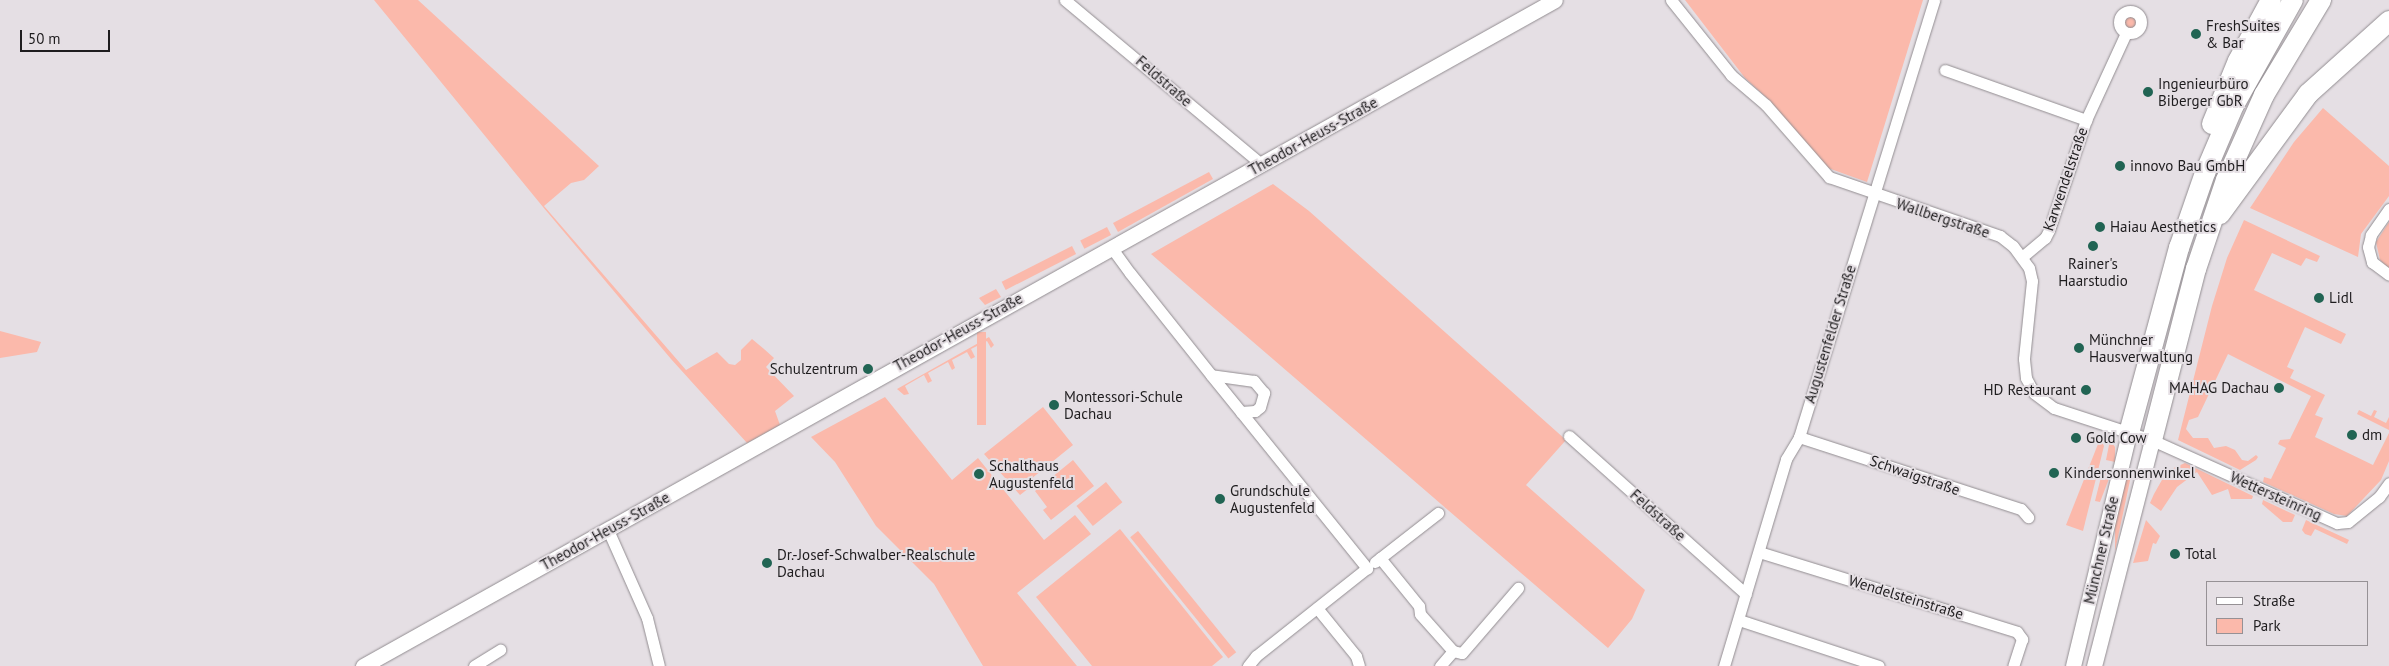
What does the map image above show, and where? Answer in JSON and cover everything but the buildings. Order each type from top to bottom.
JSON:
[{"type":"highway","points":[[2191,210],[2195,167],[2238,61],[2271,0]]},
{"type":"highway","points":[[2128,433],[2168,285],[2191,210],[2234,105],[2294,0]]},
{"type":"highway","points":[[2152,440],[2207,232],[2255,113],[2286,55],[2321,0]]},
{"type":"highway","points":[[2207,232],[2308,94],[2389,21]]},
{"type":"street","name":"Feldstraße","points":[[1065,0],[1262,165]]},
{"type":"street","name":"Theodor-Heuss-Straße","points":[[363,666],[1554,0]]},
{"type":"street","name":"Wallbergstraße","points":[[1671,0],[1731,75],[1766,105],[1829,177],[1872,194],[2000,236],[2022,257],[2032,281],[2024,359],[2026,378],[2034,393],[2063,412],[2152,440]]},
{"type":"street","name":"Augustenfelder Straße","points":[[1724,666],[1740,620],[1786,459],[1799,437],[1872,194],[1934,0]]},
{"type":"street","name":"Karwendelstraße","points":[[2022,257],[2045,238],[2049,230],[2086,120],[2126,33]]},
{"type":"street","name":"Karwendelstraße","points":[[1945,70],[2086,120]]},
{"type":"street","points":[[2389,209],[2371,235],[2368,247],[2372,262],[2389,274]]},
{"type":"street","points":[[1111,248],[1367,568]]},
{"type":"street","points":[[1211,375],[1245,378],[1261,386],[1264,393],[1260,407],[1241,412]]},
{"type":"street","name":"Münchner Straße","points":[[2074,666],[2128,433]]},
{"type":"street","name":"Feldstraße","points":[[1569,436],[1746,594]]},
{"type":"street","name":"Schwaigstraße","points":[[1799,437],[2008,507],[2021,509],[2028,517]]},
{"type":"street","name":"Münchner Straße","points":[[2094,666],[2152,440]]},
{"type":"street","name":"Wettersteinring","points":[[2152,440],[2337,523],[2348,522],[2380,497],[2389,482]]},
{"type":"street","points":[[1248,666],[1249,662],[1438,513]]},
{"type":"street","points":[[608,530],[647,618],[658,666]]},
{"type":"street","name":"Wendelsteinstraße","points":[[1759,552],[2017,632],[2022,639],[2013,666]]},
{"type":"street","points":[[1380,558],[1419,606],[1420,614],[1453,651],[1462,653],[1518,588]]},
{"type":"street","points":[[1317,608],[1356,656],[1359,666]]},
{"type":"street","points":[[1740,620],[1878,666]]},
{"type":"street","points":[[474,666],[500,650]]},
{"type":"street","points":[[1440,666],[1453,651]]},
{"type":"green space","points":[[374,0],[418,0],[599,166],[584,180],[571,183],[544,206],[686,370],[717,352],[729,364],[735,365],[741,360],[741,350],[752,339],[774,358],[766,367],[794,396],[775,411],[780,425],[747,443],[671,359],[543,207]]},
{"type":"green space","points":[[1685,0],[1923,0],[1867,182],[1828,168],[1770,101],[1745,78]]},
{"type":"green space","points":[[2130,14],[2136,16],[2138,22],[2136,28],[2130,30],[2124,28],[2122,22],[2124,16]]},
{"type":"green space","points":[[2323,108],[2389,166],[2389,196],[2361,234],[2358,257],[2250,208],[2294,142]]},
{"type":"green space","points":[[1209,172],[1213,179],[1118,232],[1113,223]]},
{"type":"green space","points":[[1273,184],[1309,211],[1566,440],[1526,485],[1645,590],[1632,619],[1608,648],[1151,254]]},
{"type":"green space","points":[[2244,220],[2320,256],[2317,262],[2306,258],[2301,266],[2272,253],[2254,290],[2346,334],[2341,344],[2305,327],[2287,367],[2294,370],[2290,378],[2325,395],[2315,415],[2323,418],[2315,437],[2373,465],[2389,433],[2389,461],[2381,480],[2347,516],[2334,514],[2263,482],[2264,477],[2271,479],[2286,448],[2278,444],[2280,440],[2290,439],[2311,396],[2228,354],[2198,417],[2189,420],[2186,429],[2193,438],[2208,438],[2214,448],[2226,446],[2235,450],[2242,460],[2248,461],[2256,455],[2258,457],[2240,470],[2178,440],[2212,306],[2227,258]]},
{"type":"green space","points":[[2389,222],[2389,269],[2380,260],[2376,242]]},
{"type":"green space","points":[[1107,227],[1111,235],[1084,249],[1080,241]]},
{"type":"green space","points":[[1072,246],[1076,254],[1006,290],[1002,282]]},
{"type":"green space","points":[[996,289],[1001,297],[985,305],[979,298]]},
{"type":"green space","points":[[0,331],[41,342],[37,352],[0,358]]},
{"type":"green space","points":[[977,332],[986,332],[986,425],[977,425]]},
{"type":"green space","points":[[989,337],[994,345],[991,348],[987,341],[971,349],[975,357],[971,359],[967,352],[952,360],[955,368],[952,370],[948,362],[928,373],[932,381],[928,383],[924,375],[905,386],[909,394],[904,395],[897,389]]},
{"type":"green space","points":[[885,397],[952,480],[978,458],[1044,540],[1075,515],[1091,534],[1017,593],[1077,666],[983,666],[934,584],[876,526],[835,462],[811,437]]},
{"type":"green space","points":[[1043,407],[1073,445],[1026,483],[1029,488],[1020,495],[984,454]]},
{"type":"green space","points":[[2359,410],[2371,416],[2374,410],[2377,411],[2374,417],[2386,423],[2389,417],[2389,430],[2357,414]]},
{"type":"green space","points":[[2100,439],[2104,446],[2083,531],[2066,525]]},
{"type":"green space","points":[[2110,440],[2115,447],[2115,462],[2106,460]]},
{"type":"green space","points":[[1073,460],[1094,486],[1051,520],[1043,510],[1047,507],[1035,491]]},
{"type":"green space","points":[[2185,463],[2253,496],[2252,499],[2231,499],[2228,489],[2212,495],[2197,472],[2177,487],[2161,511],[2150,503],[2154,494],[2167,471]]},
{"type":"green space","points":[[2103,469],[2112,471],[2100,502],[2095,501]]},
{"type":"green space","points":[[2126,475],[2131,476],[2115,551],[2115,524]]},
{"type":"green space","points":[[1106,482],[1122,502],[1093,526],[1076,506]]},
{"type":"green space","points":[[2263,500],[2295,515],[2292,522],[2283,522],[2262,504]]},
{"type":"green space","points":[[2146,520],[2160,536],[2156,544],[2153,543],[2148,561],[2133,563]]},
{"type":"green space","points":[[2306,520],[2349,540],[2347,544],[2315,529],[2311,536],[2305,534],[2302,530]]},
{"type":"green space","points":[[1120,529],[1223,657],[1212,666],[1092,666],[1036,597]]},
{"type":"green space","points":[[1138,531],[1236,652],[1228,659],[1130,537]]},
{"type":"place","name":"FreshSuites & Bar","points":[[2196,34]]},
{"type":"place","name":"Ingenieurbüro Biberger GbR","points":[[2148,92]]},
{"type":"place","name":"innovo Bau GmbH","points":[[2120,166]]},
{"type":"place","name":"Haiau Aesthetics","points":[[2100,227]]},
{"type":"place","name":"Rainer's Haarstudio","points":[[2093,246]]},
{"type":"place","name":"Lidl","points":[[2319,298]]},
{"type":"place","name":"Münchner Hausverwaltung","points":[[2079,348]]},
{"type":"place","name":"Schulzentrum","points":[[868,369]]},
{"type":"place","name":"MAHAG Dachau","points":[[2279,388]]},
{"type":"place","name":"HD Restaurant","points":[[2086,390]]},
{"type":"place","name":"Montessori-Schule Dachau","points":[[1054,405]]},
{"type":"place","name":"dm","points":[[2352,435]]},
{"type":"place","name":"Gold Cow","points":[[2076,438]]},
{"type":"place","name":"Kindersonnenwinkel","points":[[2054,473]]},
{"type":"place","name":"Schalthaus Augustenfeld","points":[[979,474]]},
{"type":"place","name":"Grundschule Augustenfeld","points":[[1220,499]]},
{"type":"place","name":"Total","points":[[2175,554]]},
{"type":"place","name":"Dr.-Josef-Schwalber-Realschule Dachau","points":[[767,563]]}]
